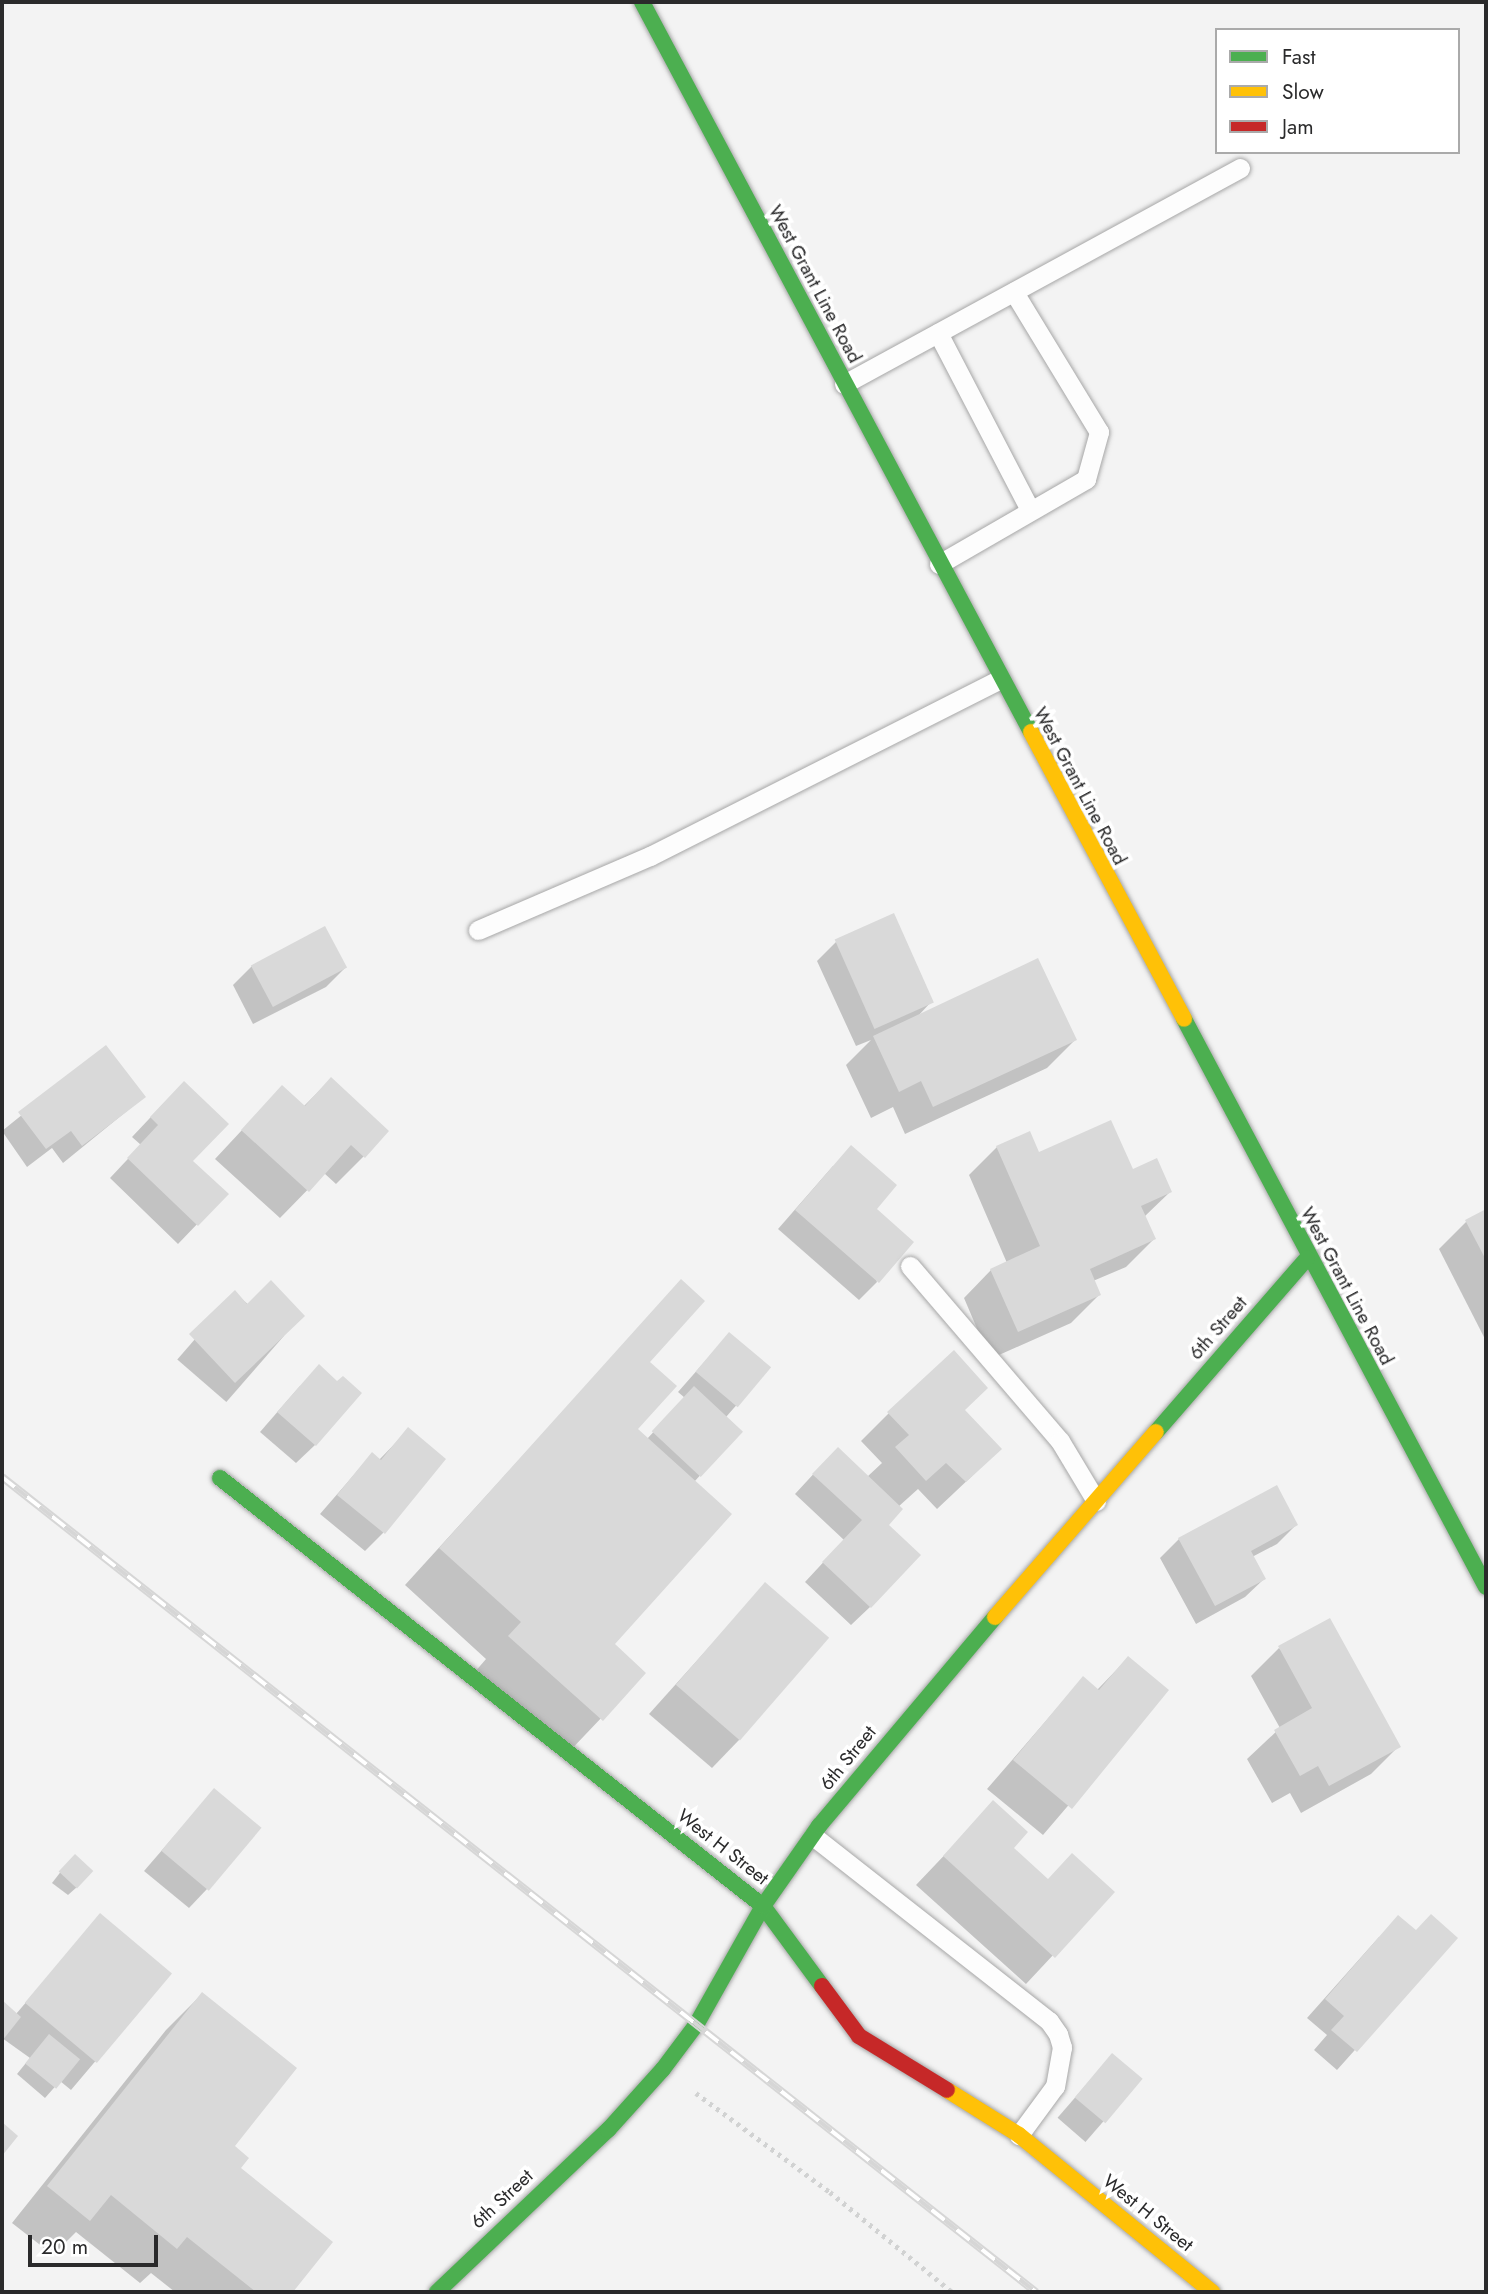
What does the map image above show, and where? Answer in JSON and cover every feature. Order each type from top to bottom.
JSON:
[{"type":"street","name":"West Grant Line Road","points":[[642,2],[1307,1258],[1486,1587]]},
{"type":"street","name":"6th Street","points":[[437,2292],[608,2130],[663,2069],[696,2025],[763,1906],[813,1836],[898,1729],[1307,1258]]},
{"type":"street","name":"West H Street","points":[[220,1478],[763,1906],[859,2036],[1019,2136],[1212,2292]]},
{"type":"lane","points":[[844,384],[1240,168]]},
{"type":"lane","points":[[939,564],[1086,479],[1099,432],[1014,292]]},
{"type":"lane","points":[[938,333],[1030,510]]},
{"type":"lane","points":[[478,930],[650,856],[1000,679]]},
{"type":"lane","points":[[910,1266],[1060,1441],[1096,1501]]},
{"type":"lane","points":[[813,1836],[1049,2021],[1058,2034],[1062,2047],[1055,2087],[1019,2136]]},
{"type":"path","points":[[663,2069],[830,2192],[952,2292]]},
{"type":"building","points":[[894,913],[934,1003],[874,1029],[835,939]]},
{"type":"building","points":[[325,926],[347,967],[273,1007],[251,965]]},
{"type":"building","points":[[1038,958],[1077,1040],[933,1107],[921,1081],[899,1092],[873,1036]]},
{"type":"building","points":[[106,1045],[146,1097],[82,1146],[71,1131],[46,1149],[18,1112]]},
{"type":"building","points":[[331,1077],[389,1131],[365,1158],[351,1145],[309,1192],[241,1130],[282,1085],[305,1106]]},
{"type":"building","points":[[184,1081],[229,1124],[193,1161],[229,1194],[198,1226],[127,1158],[158,1125],[150,1117]]},
{"type":"building","points":[[1111,1120],[1133,1169],[1157,1158],[1172,1192],[1141,1206],[1156,1239],[1090,1269],[1101,1295],[1018,1332],[990,1269],[1040,1246],[996,1146],[1030,1131],[1039,1152]]},
{"type":"building","points":[[851,1145],[897,1185],[877,1209],[914,1242],[879,1283],[795,1210]]},
{"type":"building","points":[[1486,1209],[1486,1260],[1465,1220]]},
{"type":"building","points":[[681,1279],[705,1301],[650,1362],[677,1386],[638,1429],[732,1514],[615,1644],[646,1673],[603,1721],[508,1636],[521,1622],[439,1548]]},
{"type":"building","points":[[271,1280],[305,1316],[235,1383],[189,1334],[235,1290],[247,1304]]},
{"type":"building","points":[[729,1332],[771,1367],[738,1407],[696,1372]]},
{"type":"building","points":[[954,1350],[988,1388],[965,1410],[1002,1449],[966,1482],[946,1463],[926,1481],[895,1447],[909,1435],[887,1412]]},
{"type":"building","points":[[319,1364],[337,1381],[343,1376],[362,1393],[316,1446],[277,1412]]},
{"type":"building","points":[[694,1386],[743,1432],[701,1477],[652,1431]]},
{"type":"building","points":[[408,1427],[446,1459],[385,1534],[337,1495],[372,1452],[381,1460]]},
{"type":"building","points":[[838,1447],[903,1509],[889,1525],[921,1555],[871,1608],[822,1562],[862,1520],[812,1474]]},
{"type":"building","points":[[1277,1485],[1298,1525],[1251,1551],[1266,1579],[1215,1606],[1178,1538]]},
{"type":"building","points":[[765,1582],[829,1638],[740,1740],[676,1685]]},
{"type":"building","points":[[1330,1618],[1401,1747],[1329,1786],[1318,1766],[1300,1776],[1274,1730],[1312,1708],[1278,1646]]},
{"type":"building","points":[[1128,1656],[1169,1690],[1072,1809],[1013,1760],[1083,1676],[1099,1690]]},
{"type":"building","points":[[214,1788],[261,1828],[209,1891],[161,1851]]},
{"type":"building","points":[[993,1800],[1028,1832],[1014,1848],[1048,1879],[1072,1853],[1115,1892],[1055,1958],[943,1856]]},
{"type":"building","points":[[75,1854],[93,1871],[77,1889],[59,1872]]},
{"type":"building","points":[[100,1913],[172,1973],[97,2063],[25,2003]]},
{"type":"building","points":[[1431,1914],[1458,1938],[1357,2052],[1331,2030],[1344,2016],[1325,1999],[1398,1915],[1416,1930]]},
{"type":"building","points":[[202,1992],[297,2068],[235,2146],[249,2158],[241,2168],[333,2242],[293,2292],[256,2292],[187,2237],[177,2249],[111,2195],[90,2221],[47,2186]]},
{"type":"building","points":[[2,2000],[21,2017],[2,2041]]},
{"type":"building","points":[[49,2034],[80,2059],[56,2089],[25,2064]]},
{"type":"building","points":[[1112,2053],[1143,2079],[1105,2123],[1075,2097]]},
{"type":"building","points":[[2,2122],[18,2136],[2,2156]]},
{"type":"railway","points":[[2,1477],[1036,2292]]},
{"type":"traffic: fast","points":[[642,2],[1031,732]]},
{"type":"traffic: fast","points":[[1184,1019],[1486,1587]]},
{"type":"traffic: fast","points":[[1156,1432],[1307,1258]]},
{"type":"traffic: fast","points":[[220,1478],[763,1906],[822,1986]]},
{"type":"traffic: fast","points":[[437,2292],[608,2130],[663,2069],[696,2025],[763,1906],[819,1826],[995,1617]]},
{"type":"traffic: slow","points":[[1031,732],[1184,1019]]},
{"type":"traffic: slow","points":[[995,1617],[1156,1432]]},
{"type":"traffic: slow","points":[[947,2090],[1019,2135],[1212,2292]]},
{"type":"traffic: jam","points":[[822,1986],[859,2036],[947,2090]]}]
